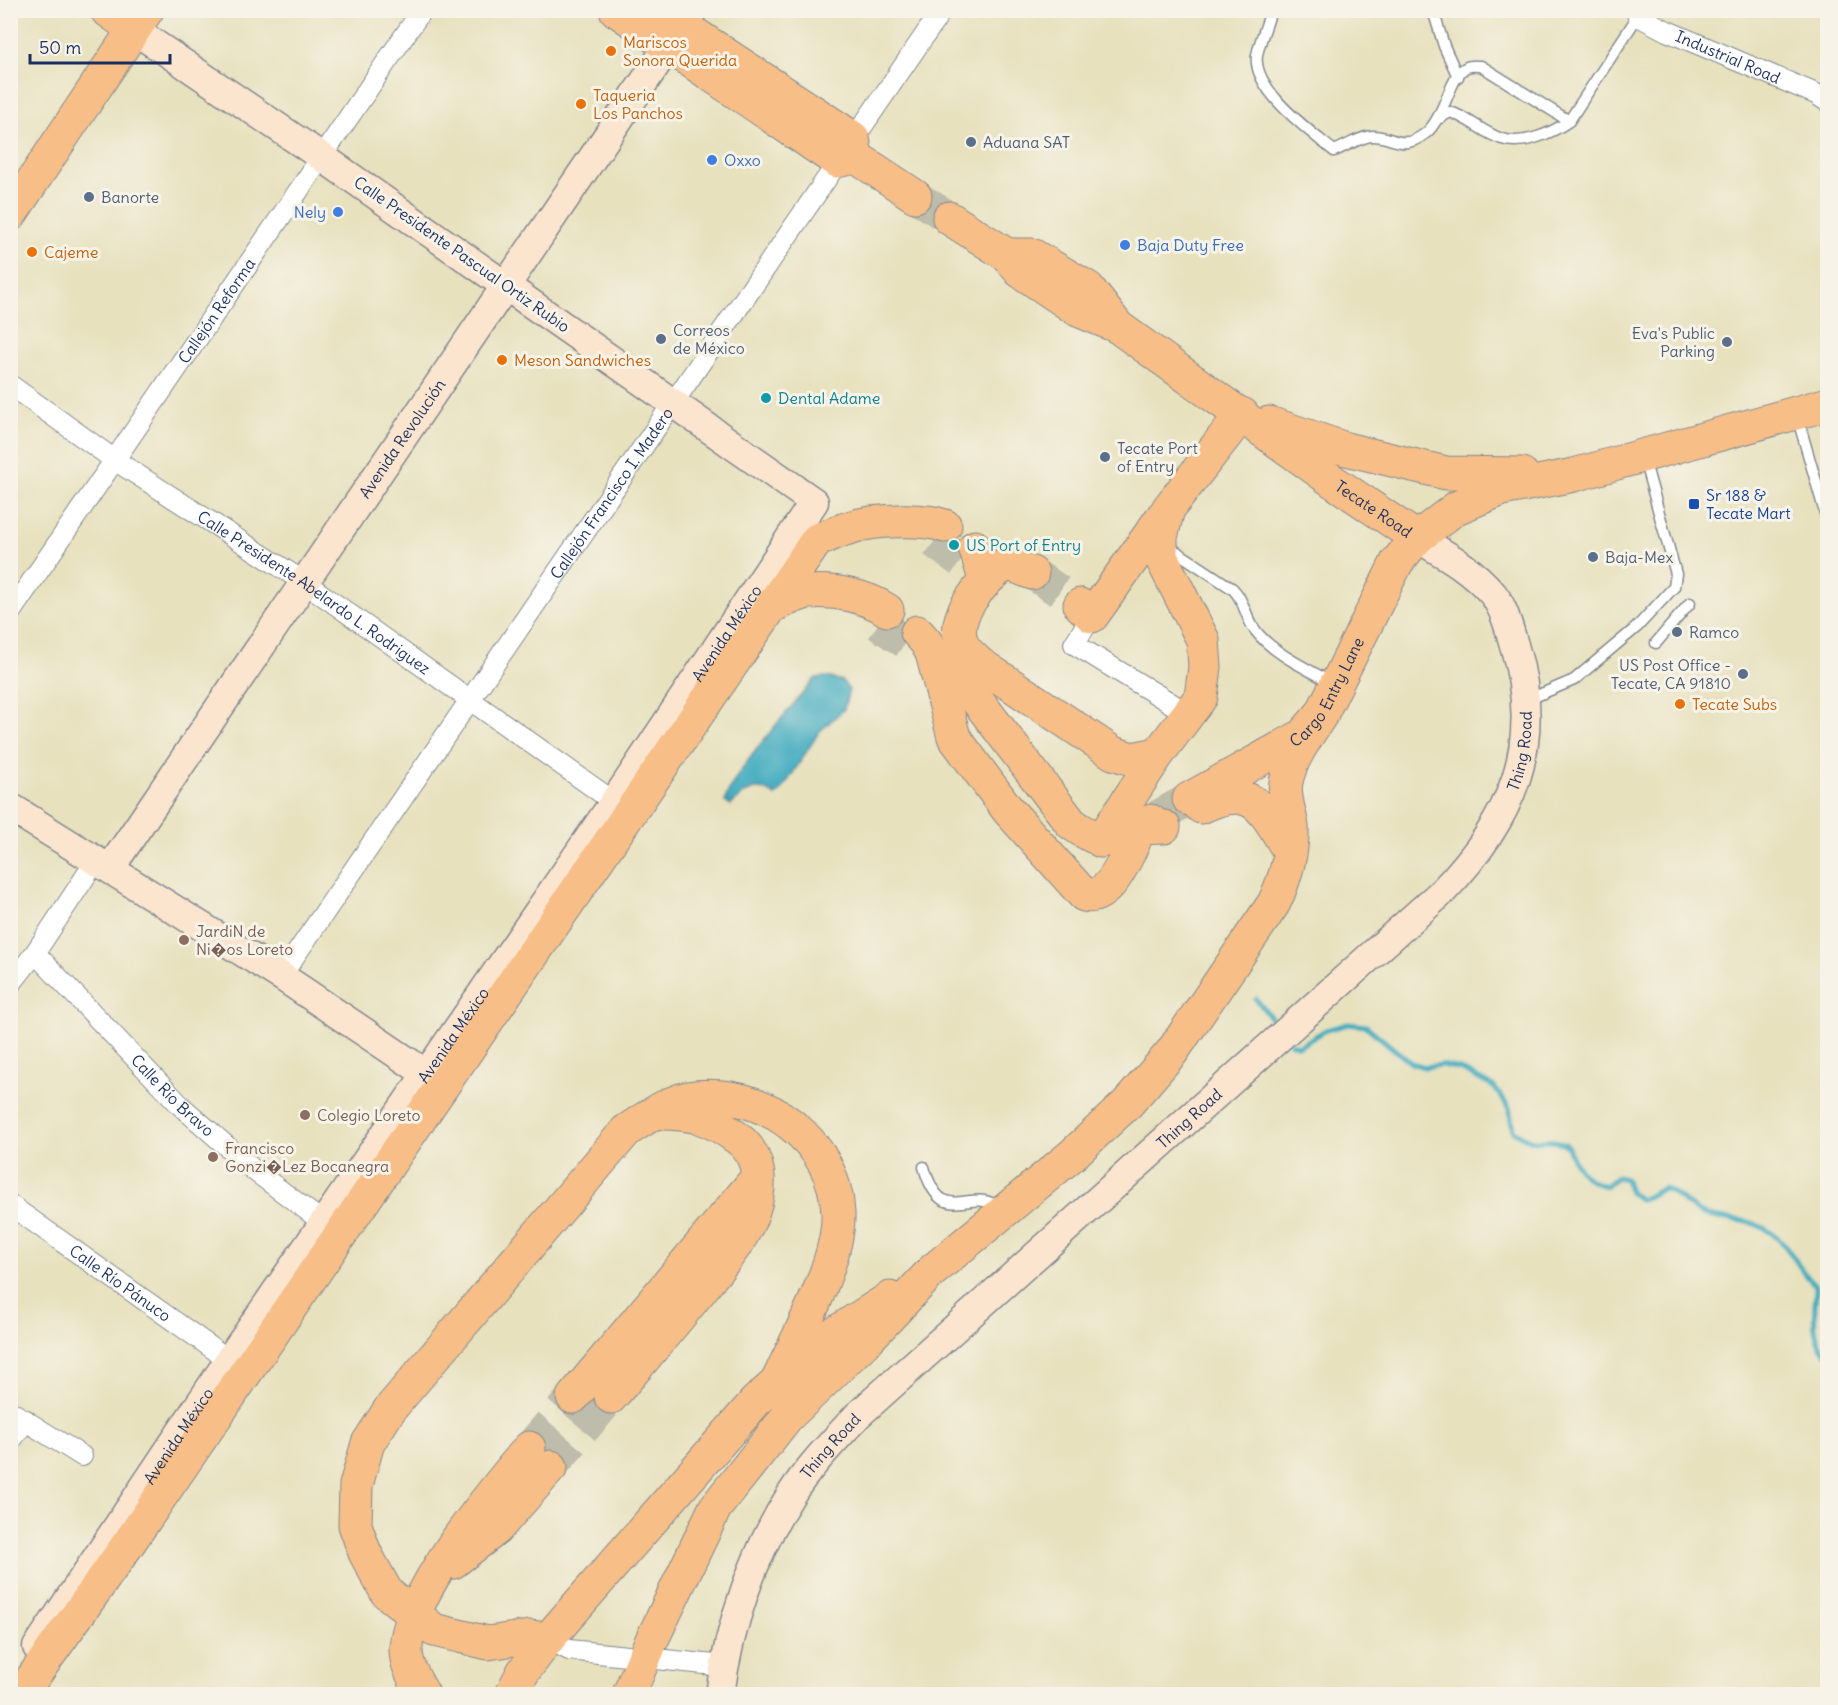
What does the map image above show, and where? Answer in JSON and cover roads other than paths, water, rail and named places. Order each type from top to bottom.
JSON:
[{"type":"highway","points":[[616,10],[675,23],[849,152],[915,196]]},
{"type":"highway","points":[[10,215],[140,20]]},
{"type":"highway","name":"Tecate Road","points":[[949,218],[1007,255],[1032,255],[1088,288],[1118,327],[1334,482],[1417,538],[1456,508],[1502,489],[1574,475],[1827,404]]},
{"type":"highway","points":[[1086,611],[1242,414],[1346,449],[1446,473],[1574,475]]},
{"type":"highway","points":[[1101,841],[1158,754],[1201,697],[1205,667],[1203,640],[1161,557],[1161,542],[1168,509]]},
{"type":"highway","points":[[21,1695],[126,1547],[434,1078],[774,605],[817,540],[939,534]]},
{"type":"highway","name":"Cargo Entry Lane","points":[[1290,852],[1266,816],[1254,803],[1242,796],[1228,796],[1193,805],[1302,736],[1329,699],[1397,562],[1417,538]]},
{"type":"highway","points":[[1032,573],[1006,563],[974,563],[960,630],[963,646],[980,664],[1113,753],[1132,759],[1158,754]]},
{"type":"highway","points":[[774,605],[805,614],[828,610],[883,617]]},
{"type":"highway","points":[[919,643],[967,687],[1071,823],[1090,837],[1101,841],[1123,837],[1154,824],[1116,876],[1101,891],[1089,896],[1084,895],[1008,810],[954,737],[919,643]]},
{"type":"highway","points":[[512,1695],[523,1672],[548,1639],[756,1401],[826,1339],[932,1271],[1004,1212],[1128,1103],[1172,1053],[1274,903],[1286,879],[1292,828],[1285,794],[1286,783],[1298,754],[1329,699]]},
{"type":"highway","points":[[548,1639],[530,1637],[488,1643],[434,1630],[414,1616],[387,1593],[365,1553],[355,1525],[356,1485],[368,1443],[390,1409],[626,1131],[653,1112],[694,1097],[734,1098],[774,1113],[804,1134],[823,1157],[835,1190],[836,1239],[814,1299],[778,1380]]},
{"type":"highway","points":[[611,1397],[686,1310],[735,1247],[753,1212],[759,1176],[754,1157],[742,1141],[725,1129],[695,1114],[653,1112]]},
{"type":"highway","points":[[573,1397],[759,1176]]},
{"type":"highway","points":[[630,1695],[644,1656],[715,1508],[787,1416],[869,1338],[932,1271]]},
{"type":"highway","points":[[423,1695],[411,1672],[406,1650],[414,1616],[437,1574],[496,1529],[540,1458]]},
{"type":"main road","name":"Calle Presidente Pascual Ortiz Rubio","points":[[106,10],[140,20]]},
{"type":"street","name":"Callejón Reforma","points":[[12,608],[116,461],[422,10]]},
{"type":"street","name":"Callejón Francisco I. Madero","points":[[281,976],[674,401],[849,152],[942,10]]},
{"type":"street","name":"Industrial Road","points":[[1634,13],[1667,31],[1816,94],[1827,102]]},
{"type":"street","name":"Calle Presidente Pascual Ortiz Rubio","points":[[140,20],[322,157],[674,401],[814,502]]},
{"type":"street","name":"Avenida Revolución","points":[[104,863],[304,582],[507,286],[675,23]]},
{"type":"street","name":"Calle Presidente Abelardo L. Rodriguez","points":[[10,385],[116,461],[304,582],[614,802]]},
{"type":"street","name":"Avenida México","points":[[10,1687],[229,1360],[324,1223],[434,1078],[814,502]]},
{"type":"street","name":"Thing Road","points":[[720,1695],[730,1637],[756,1560],[790,1496],[818,1457],[858,1415],[1168,1135],[1356,970],[1458,875],[1486,841],[1511,796],[1525,735],[1525,701],[1521,664],[1506,619],[1495,596],[1469,568],[1417,538]]},
{"type":"street","points":[[1086,611],[1074,644],[1187,713]]},
{"type":"street","points":[[10,807],[104,863],[281,976],[434,1078]]},
{"type":"street","points":[[10,985],[104,863]]},
{"type":"street","name":"Calle Río Bravo","points":[[35,953],[181,1106],[256,1172],[324,1223]]},
{"type":"street","name":"Calle Río Pánuco","points":[[10,1205],[229,1360]]},
{"type":"street","points":[[10,1442],[18,1415],[82,1456]]},
{"type":"street","points":[[548,1639],[569,1650],[724,1666]]},
{"type":"lane","points":[[1271,10],[1257,57],[1265,84],[1285,110],[1334,151],[1373,136],[1393,142],[1409,142],[1425,134],[1440,118],[1450,112],[1502,139],[1520,141],[1554,132],[1569,121],[1634,13]]},
{"type":"lane","points":[[1433,10],[1444,46],[1458,77]]},
{"type":"lane","points":[[1440,118],[1458,77],[1468,66],[1481,66],[1569,121]]},
{"type":"lane","points":[[1796,413],[1822,483],[1827,523]]},
{"type":"lane","points":[[1525,701],[1574,680],[1637,627],[1674,587],[1676,574],[1643,456]]},
{"type":"lane","points":[[1161,542],[1233,589],[1241,598],[1250,622],[1265,642],[1329,699]]},
{"type":"lane","points":[[1656,643],[1690,603]]},
{"type":"lane","points":[[924,1167],[929,1183],[940,1198],[961,1203],[987,1202],[1004,1212]]},
{"type":"water","points":[[827,677],[842,681],[849,690],[844,709],[819,732],[782,790],[775,796],[763,790],[752,790],[731,805],[725,802],[728,791],[737,776],[780,721],[816,678]]},
{"type":"waterway","points":[[1256,999],[1271,1018]]},
{"type":"waterway","points":[[1291,1043],[1299,1046],[1326,1030],[1348,1024],[1366,1026],[1411,1063],[1425,1067],[1442,1065],[1460,1069],[1494,1087],[1509,1108],[1513,1130],[1529,1140],[1553,1141],[1567,1145],[1577,1166],[1591,1181],[1606,1186],[1617,1177],[1626,1179],[1630,1192],[1641,1200],[1664,1188],[1708,1216],[1760,1226],[1777,1237],[1816,1286],[1815,1331],[1822,1348],[1828,1355]]},
{"type":"tunnel","points":[[915,196],[949,218]]},
{"type":"tunnel","points":[[934,542],[963,563]]},
{"type":"tunnel","points":[[1032,573],[1080,605]]},
{"type":"tunnel","points":[[878,624],[908,644]]},
{"type":"tunnel","points":[[1157,817],[1189,799]]},
{"type":"tunnel","points":[[529,1448],[573,1397]]},
{"type":"tunnel","points":[[551,1467],[611,1397]]},
{"type":"place","name":"Mariscos Sonora Querida","points":[[611,51]]},
{"type":"place","name":"Taqueria Los Panchos","points":[[581,104]]},
{"type":"place","name":"Aduana SAT","points":[[971,142]]},
{"type":"place","name":"Oxxo","points":[[712,160]]},
{"type":"place","name":"Banorte","points":[[89,197]]},
{"type":"place","name":"Nely","points":[[338,212]]},
{"type":"place","name":"Baja Duty Free","points":[[1125,245]]},
{"type":"place","name":"Cajeme","points":[[32,252]]},
{"type":"place","name":"Correos de México","points":[[661,339]]},
{"type":"place","name":"Eva's Public Parking","points":[[1727,342]]},
{"type":"place","name":"Meson Sandwiches","points":[[502,360]]},
{"type":"place","name":"Dental Adame","points":[[766,398]]},
{"type":"place","name":"Tecate Port of Entry","points":[[1105,457]]},
{"type":"place","name":"Sr 188 & Tecate Mart","points":[[1694,504]]},
{"type":"place","name":"US Port of Entry","points":[[954,545]]},
{"type":"place","name":"Baja-Mex","points":[[1593,557]]},
{"type":"place","name":"Ramco","points":[[1677,632]]},
{"type":"place","name":"US Post Office - Tecate, CA 91810","points":[[1743,674]]},
{"type":"place","name":"Tecate Subs","points":[[1680,704]]},
{"type":"place","name":"JardiN de Ni�os Loreto","points":[[184,940]]},
{"type":"place","name":"Colegio Loreto","points":[[305,1115]]},
{"type":"place","name":"Francisco Gonzi�Lez Bocanegra","points":[[213,1157]]}]
